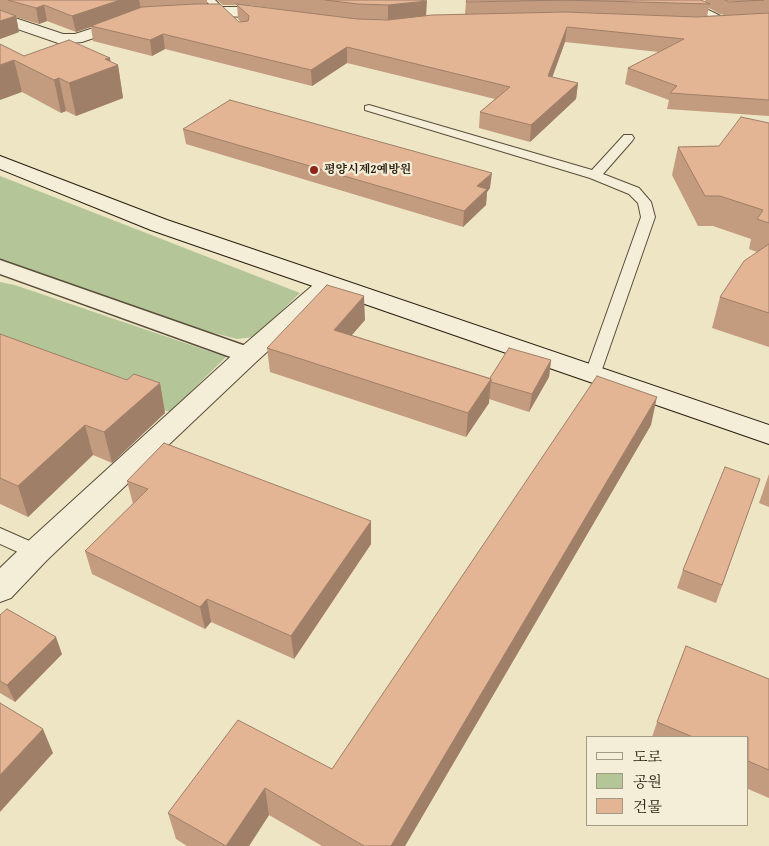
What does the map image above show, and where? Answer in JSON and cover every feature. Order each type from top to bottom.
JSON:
[{"type":"street","points":[[178,12],[223,12],[294,18]]},
{"type":"street","points":[[0,18],[47,35],[68,39],[96,34],[141,16]]},
{"type":"street","points":[[694,24],[737,22]]},
{"type":"street","points":[[0,162],[159,225],[769,435]]},
{"type":"street","points":[[0,267],[248,355]]},
{"type":"street","points":[[0,589],[36,552],[248,355],[328,284]]},
{"type":"lane","points":[[210,0],[239,28]]},
{"type":"lane","points":[[680,0],[737,22]]},
{"type":"lane","points":[[369,108],[595,175],[634,191],[644,202],[648,217],[593,374]]},
{"type":"lane","points":[[595,175],[628,138]]},
{"type":"lane","points":[[0,535],[36,552]]},
{"type":"green space","points":[[0,176],[300,293],[254,337],[237,339],[195,328],[0,260]]},
{"type":"green space","points":[[0,282],[15,285],[226,357],[170,412],[0,357]]},
{"type":"building","points":[[8,0],[120,0],[72,16],[44,5],[36,8]]},
{"type":"building","points":[[325,0],[419,0],[427,1],[388,5]]},
{"type":"building","points":[[467,0],[565,0],[466,2]]},
{"type":"building","points":[[565,0],[701,0],[710,4]]},
{"type":"building","points":[[725,0],[764,0],[729,2]]},
{"type":"building","points":[[220,4],[239,22],[248,21],[249,16],[236,4],[357,19],[388,20],[432,15],[565,12],[697,17],[769,13],[769,100],[670,93],[677,86],[628,68],[684,39],[567,27],[548,76],[578,83],[531,125],[480,112],[510,87],[347,47],[311,70],[163,34],[150,40],[91,26],[142,7]]},
{"type":"building","points":[[0,10],[16,16],[0,21]]},
{"type":"building","points":[[69,40],[110,58],[105,59],[118,65],[69,83],[59,78],[54,80],[14,60],[0,65],[0,44],[24,56]]},
{"type":"building","points":[[230,100],[492,173],[477,186],[487,189],[464,211],[183,129]]},
{"type":"building","points":[[741,117],[769,123],[769,223],[757,219],[763,210],[720,196],[705,196],[678,147],[719,146]]},
{"type":"building","points":[[769,244],[769,313],[720,297],[744,261]]},
{"type":"building","points":[[327,285],[364,296],[334,330],[491,379],[468,413],[267,348]]},
{"type":"building","points":[[0,334],[127,380],[134,374],[160,383],[104,432],[85,425],[18,486],[0,478]]},
{"type":"building","points":[[509,348],[551,360],[532,394],[491,382],[490,378]]},
{"type":"building","points":[[597,376],[657,397],[391,846],[364,846],[265,788],[226,846],[168,813],[238,720],[332,769]]},
{"type":"building","points":[[164,443],[371,521],[291,636],[207,599],[200,607],[85,551],[148,489],[127,481]]},
{"type":"building","points":[[725,467],[760,479],[722,585],[683,570]]},
{"type":"building","points":[[7,609],[56,637],[7,685],[0,681],[0,615]]},
{"type":"building","points":[[686,646],[769,679],[769,770],[749,761],[749,736],[691,736],[657,722]]},
{"type":"building","points":[[0,703],[43,729],[0,775]]},
{"type":"place","name":"평양시제2예방원","points":[[314,170]]}]
